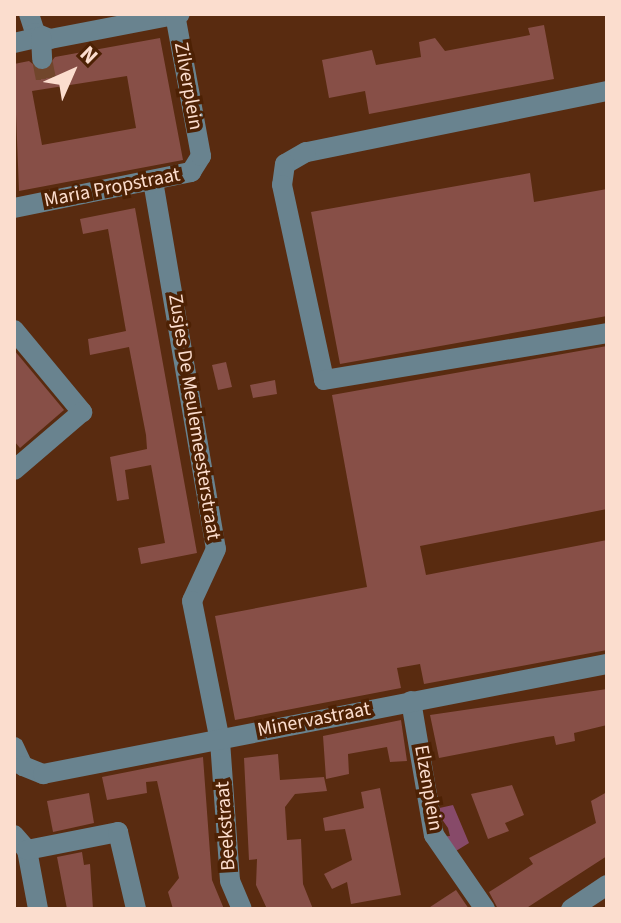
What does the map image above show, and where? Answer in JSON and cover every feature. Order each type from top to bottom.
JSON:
[{"type":"street","points":[[29,14],[41,37],[42,59]]},
{"type":"street","points":[[14,43],[178,15]]},
{"type":"street","name":"Zilverplein","points":[[178,15],[201,156]]},
{"type":"street","points":[[607,91],[306,152],[285,164],[282,185],[324,380],[607,333]]},
{"type":"street","name":"Maria Propstraat","points":[[14,208],[191,172],[201,156]]},
{"type":"street","name":"Zusjes De Meulemeesterstraat","points":[[153,181],[216,549],[192,601],[220,741]]},
{"type":"street","points":[[14,330],[82,412],[14,470]]},
{"type":"street","name":"Minervastraat","points":[[19,775],[43,774],[220,741],[607,664]]},
{"type":"street","name":"Elzenplein","points":[[411,701],[434,835],[485,909]]},
{"type":"street","name":"Beekstraat","points":[[220,741],[226,851],[242,909]]},
{"type":"street","points":[[14,747],[19,775]]},
{"type":"street","points":[[38,909],[20,843],[118,832],[136,909]]},
{"type":"street","points":[[571,909],[607,885]]},
{"type":"shaded area","points":[[453,805],[469,843],[451,854],[439,837],[450,836],[448,828],[435,809]]},
{"type":"building","points":[[544,25],[554,79],[369,114],[365,91],[329,98],[322,60],[372,50],[376,65],[421,57],[419,42],[435,38],[445,51],[530,35],[528,28]]},
{"type":"building","points":[[160,38],[183,160],[19,191],[14,64],[29,61],[43,72],[55,57]],"holes":[[[127,76],[136,128],[42,145],[32,91]]]},
{"type":"building","points":[[530,173],[534,202],[607,189],[607,316],[340,364],[311,212]]},
{"type":"building","points":[[135,208],[197,553],[141,564],[138,548],[165,543],[151,465],[125,470],[129,499],[117,501],[110,457],[147,449],[146,435],[129,347],[90,355],[88,339],[126,331],[108,229],[83,234],[80,219]]},
{"type":"building","points":[[607,346],[607,509],[420,546],[426,575],[607,540],[607,650],[424,684],[420,664],[397,668],[401,688],[235,720],[215,616],[367,587],[332,395]]},
{"type":"building","points":[[14,350],[64,410],[20,448],[14,441]]},
{"type":"building","points":[[226,362],[232,387],[218,390],[212,365]]},
{"type":"building","points":[[275,380],[277,394],[253,398],[250,385]]},
{"type":"building","points":[[607,689],[607,725],[574,733],[575,741],[556,745],[554,736],[439,758],[430,715]]},
{"type":"building","points":[[401,720],[407,761],[390,762],[387,747],[348,754],[349,774],[326,779],[323,736]]},
{"type":"building","points":[[278,754],[280,780],[324,777],[327,791],[295,794],[285,807],[287,840],[301,839],[303,884],[313,909],[267,909],[256,885],[257,859],[249,860],[244,758]]},
{"type":"building","points":[[203,757],[212,880],[224,909],[173,909],[168,892],[179,878],[157,781],[146,782],[147,793],[107,800],[102,777]]},
{"type":"building","points":[[512,785],[524,815],[505,823],[509,831],[488,839],[471,794]]},
{"type":"building","points":[[380,788],[401,895],[351,904],[347,882],[332,889],[324,874],[352,860],[345,829],[325,831],[323,818],[364,808],[361,792]]},
{"type":"building","points":[[607,792],[607,856],[525,909],[498,909],[489,892],[533,864],[529,858],[596,823],[591,801]]},
{"type":"building","points":[[89,793],[94,823],[53,832],[47,801]]},
{"type":"building","points":[[82,852],[84,865],[90,864],[93,909],[67,909],[57,857]]},
{"type":"building","points":[[456,890],[469,909],[427,909]]},
{"type":"tunnel","points":[[42,59],[47,85]]}]
